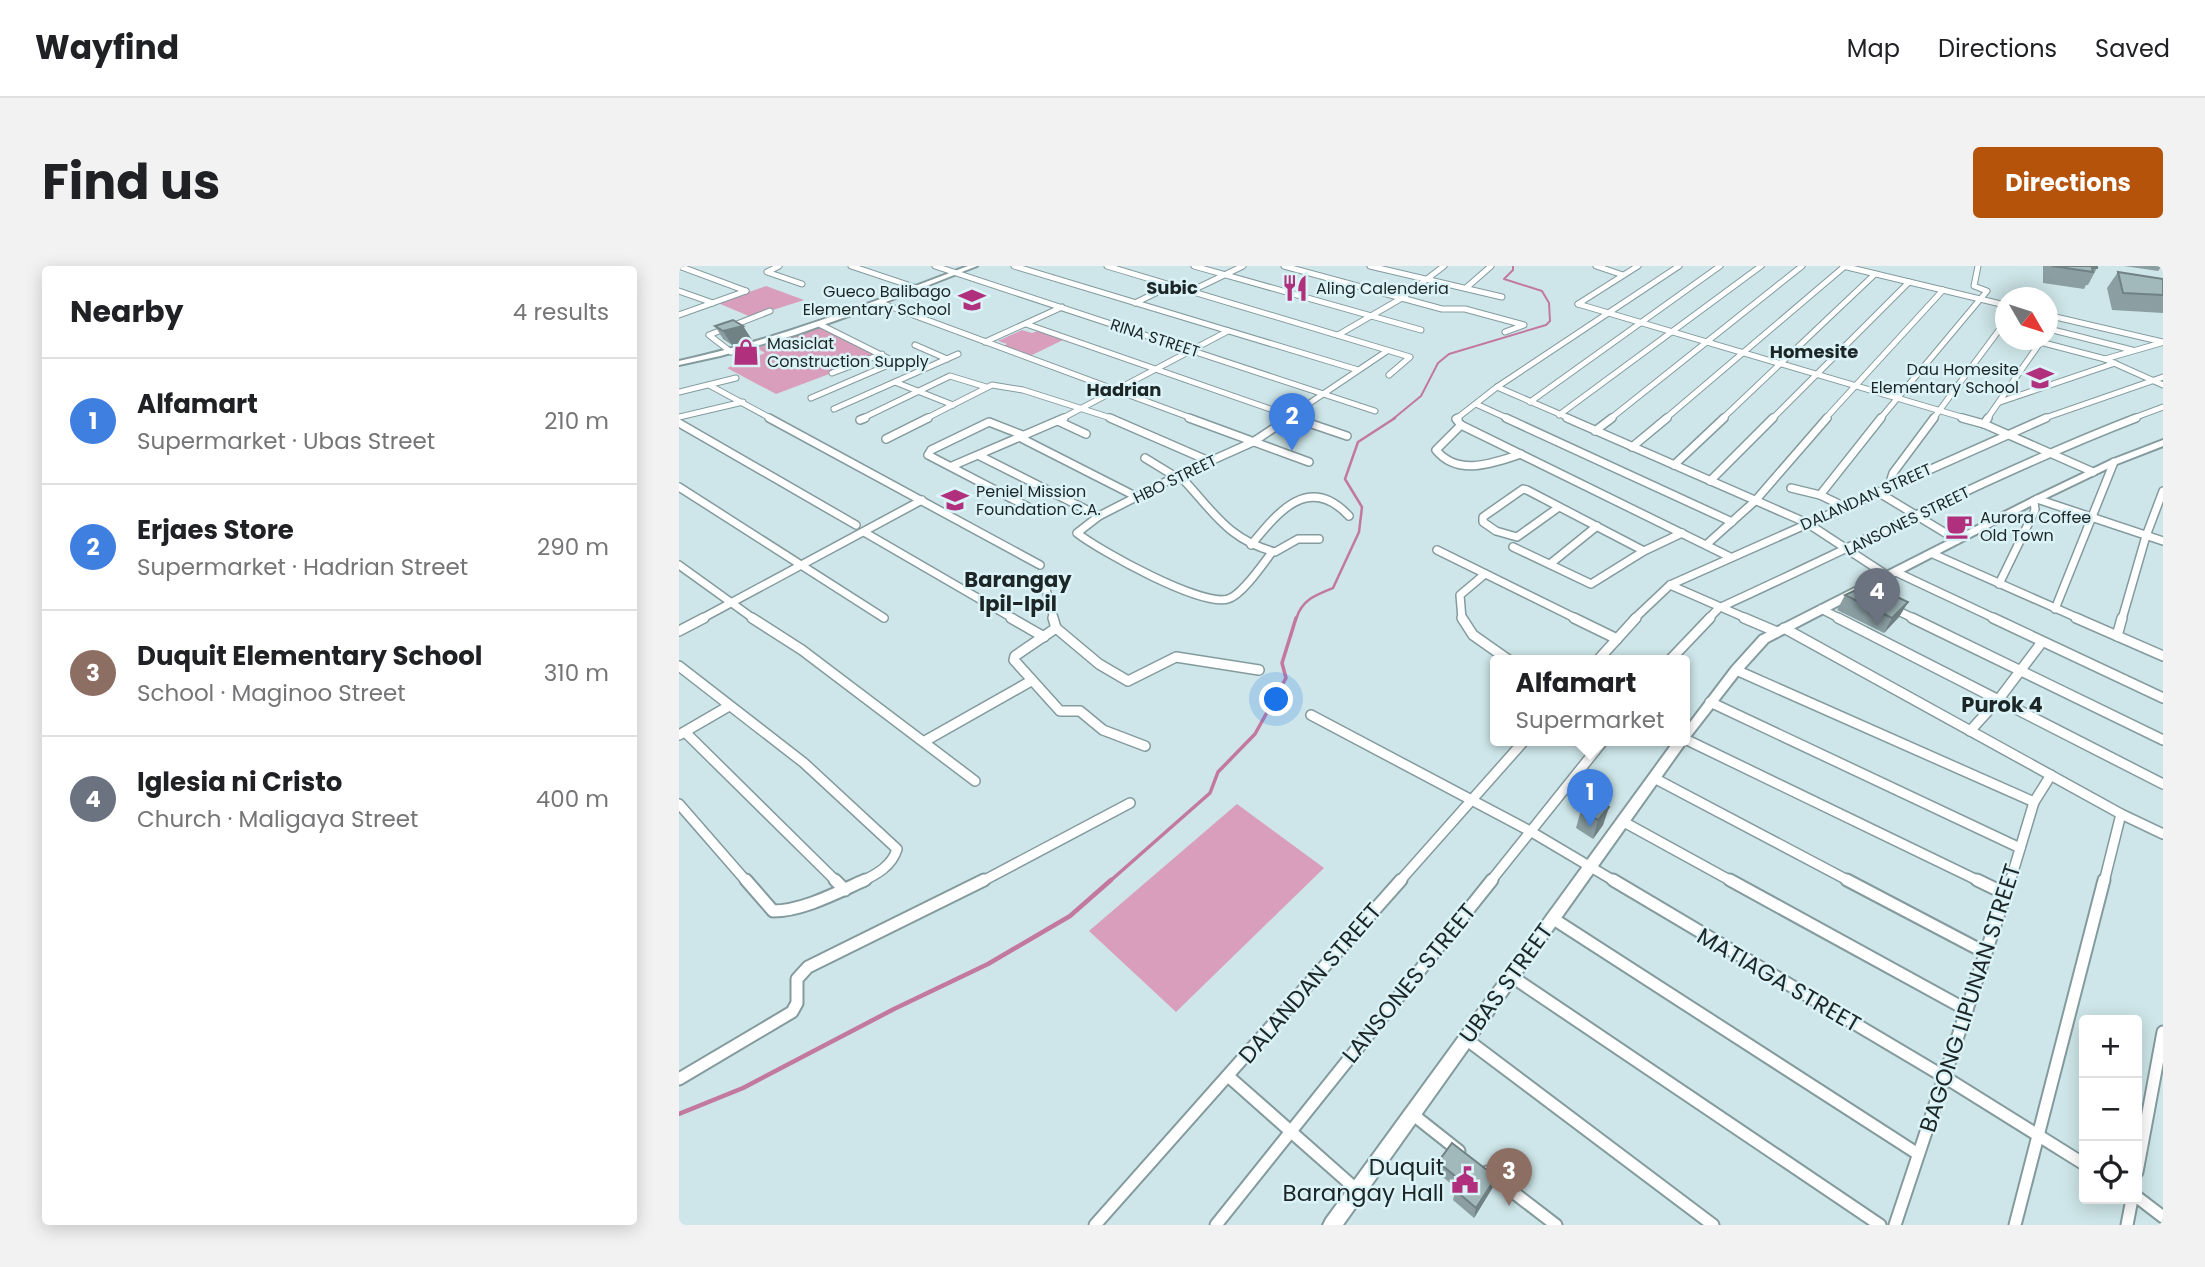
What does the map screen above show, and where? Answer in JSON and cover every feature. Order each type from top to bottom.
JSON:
[{"type":"street","points":[[779,266],[767,272],[801,284]]},
{"type":"street","points":[[851,266],[917,288]]},
{"type":"street","name":"RINA STREET","points":[[935,266],[1375,411]]},
{"type":"street","points":[[679,363],[731,352],[821,325],[974,266]]},
{"type":"street","points":[[1014,266],[1358,370]]},
{"type":"street","points":[[1107,266],[1410,358],[1389,375]]},
{"type":"street","points":[[1194,266],[1421,330]]},
{"type":"street","points":[[1191,291],[1243,266]]},
{"type":"street","points":[[1284,266],[1443,309],[1465,309],[1524,325],[1505,332]]},
{"type":"street","points":[[1370,266],[1502,298]]},
{"type":"street","points":[[1338,335],[1402,298],[1444,266]]},
{"type":"street","points":[[1466,289],[1490,266]]},
{"type":"street","points":[[1596,266],[1623,275]]},
{"type":"street","points":[[1638,266],[1578,304],[1985,424],[2093,472]]},
{"type":"street","points":[[1679,266],[1497,387],[1456,419],[1461,425],[1730,557]]},
{"type":"street","points":[[1530,402],[1720,266]]},
{"type":"street","points":[[1559,415],[1761,266]]},
{"type":"street","points":[[1595,431],[1803,266]]},
{"type":"street","points":[[1632,447],[1844,266],[1995,302]]},
{"type":"street","points":[[1820,495],[1987,291],[1974,286],[1978,266]]},
{"type":"street","points":[[679,315],[746,291],[681,268]]},
{"type":"street","points":[[1674,464],[1875,274]]},
{"type":"street","points":[[1710,481],[1909,282]]},
{"type":"street","points":[[1135,303],[1172,285]]},
{"type":"street","points":[[679,290],[713,303]]},
{"type":"street","points":[[1706,544],[1755,501],[1854,386],[1943,290]]},
{"type":"street","points":[[881,303],[1309,462]]},
{"type":"street","points":[[985,342],[1062,307]]},
{"type":"street","points":[[731,352],[708,336],[770,311]]},
{"type":"street","points":[[2058,317],[2163,342]]},
{"type":"street","points":[[1025,324],[1347,436]]},
{"type":"street","points":[[811,398],[896,361],[821,325]]},
{"type":"street","points":[[952,466],[1058,421],[1228,331]]},
{"type":"street","points":[[2058,333],[2132,350]]},
{"type":"street","points":[[1896,484],[1891,476],[1995,334]]},
{"type":"street","points":[[2105,359],[2163,342]]},
{"type":"street","points":[[915,345],[947,359]]},
{"type":"street","points":[[2058,346],[2116,363],[2163,385]]},
{"type":"street","points":[[1985,424],[2035,350]]},
{"type":"street","name":"HBO STREET","points":[[1272,552],[1227,600],[1197,596],[1153,576],[1077,535],[1099,516],[1177,476],[1254,442],[1387,351]]},
{"type":"street","points":[[832,373],[882,354]]},
{"type":"street","points":[[834,409],[958,354]]},
{"type":"street","points":[[2000,402],[2116,363]]},
{"type":"street","points":[[859,420],[951,376],[986,387],[1023,390],[1135,427],[1209,461]]},
{"type":"street","name":"DALANDAN STREET","points":[[1602,655],[1670,585],[2047,417],[2163,377]]},
{"type":"street","points":[[679,392],[736,378]]},
{"type":"street","points":[[895,382],[953,405]]},
{"type":"street","points":[[709,385],[1040,565]]},
{"type":"street","points":[[886,439],[986,387]]},
{"type":"street","points":[[1497,387],[1807,523],[1892,574],[2163,698]]},
{"type":"street","points":[[679,417],[743,402]]},
{"type":"street","points":[[1475,404],[1732,522]]},
{"type":"street","name":"LANSONES STREET","points":[[1675,655],[1720,608],[1849,549],[2048,452],[2163,407]]},
{"type":"street","points":[[1058,421],[1086,435]]},
{"type":"street","points":[[1028,507],[928,455],[929,452],[993,422],[1137,497]]},
{"type":"street","points":[[679,424],[856,525]]},
{"type":"street","points":[[1461,425],[1436,450],[1454,466],[1478,465],[1521,454]]},
{"type":"street","name":"UBAS STREET","points":[[1690,729],[1764,639],[2035,500],[2114,462],[2163,443]]},
{"type":"street","points":[[980,456],[1099,516]]},
{"type":"street","points":[[1145,458],[1177,476],[1199,493],[1203,505],[1216,520],[1251,545],[1272,552],[1299,539],[1319,538]]},
{"type":"street","points":[[2055,610],[2114,462]]},
{"type":"street","points":[[679,487],[884,618]]},
{"type":"street","points":[[1791,488],[1820,495],[1843,506]]},
{"type":"street","points":[[1559,506],[1517,537],[1496,531],[1483,522],[1483,517],[1520,489],[1559,506],[1644,551]]},
{"type":"street","points":[[1876,491],[1957,540]]},
{"type":"street","points":[[2117,636],[2146,536],[2163,491]]},
{"type":"street","points":[[1251,545],[1286,505],[1298,498],[1337,503],[1349,516]]},
{"type":"street","points":[[679,631],[922,500]]},
{"type":"street","points":[[1999,584],[2035,510],[2035,500],[2163,541]]},
{"type":"street","points":[[1550,564],[1597,526]]},
{"type":"street","points":[[864,532],[1044,637]]},
{"type":"street","points":[[1513,547],[1591,584],[1644,551],[1682,533]]},
{"type":"street","points":[[1437,550],[1617,639]]},
{"type":"street","points":[[1933,554],[2163,656]]},
{"type":"street","points":[[679,565],[729,603],[802,650],[975,781]]},
{"type":"street","points":[[1485,574],[1460,595],[1462,620],[1468,632],[1501,655]]},
{"type":"street","points":[[1670,585],[1720,608],[1780,630],[2163,834]]},
{"type":"street","points":[[1046,589],[1056,628],[1082,653],[1129,681],[1176,657],[1259,670]]},
{"type":"street","points":[[1859,591],[1871,597]]},
{"type":"street","points":[[1883,603],[2163,740]]},
{"type":"street","points":[[1821,610],[2163,784]]},
{"type":"street","points":[[1056,628],[1013,658],[1060,711],[1081,711],[1101,730],[1127,737],[1145,746]]},
{"type":"street","points":[[1970,731],[1999,699],[2042,642]]},
{"type":"street","points":[[679,666],[804,762],[897,849],[896,858],[876,874],[845,890],[782,911],[773,911],[679,804]]},
{"type":"street","points":[[1736,670],[2033,802]]},
{"type":"street","points":[[679,681],[689,676]]},
{"type":"street","points":[[925,741],[1031,681]]},
{"type":"street","points":[[1710,702],[2019,848]]},
{"type":"street","points":[[729,706],[682,734],[845,890]]},
{"type":"street","name":"MATIAGA STREET","points":[[1311,715],[1531,831],[1943,1076],[2079,1161]]},
{"type":"street","points":[[1690,742],[2006,894]]},
{"type":"street","name":"DALANDAN STREET","points":[[1095,1225],[1520,746]]},
{"type":"street","name":"LANSONES STREET","points":[[1216,1225],[1599,746]]},
{"type":"street","name":"UBAS STREET","points":[[1332,1225],[1678,746]]},
{"type":"street","name":"BAGONG LIPUNAN STREET","points":[[1895,1225],[2006,894],[2033,802],[2051,775]]},
{"type":"street","points":[[1654,778],[1986,953]]},
{"type":"street","points":[[679,1079],[792,1012],[797,1003],[797,979],[808,967],[937,905],[1130,803]]},
{"type":"street","points":[[2015,1225],[2121,814]]},
{"type":"street","points":[[1622,821],[1967,1010]]},
{"type":"street","points":[[1552,918],[1918,1154]]},
{"type":"street","points":[[1511,976],[1880,1225]]},
{"type":"street","points":[[2142,1145],[2163,1032]]},
{"type":"street","points":[[1466,1039],[1713,1225]]},
{"type":"street","points":[[1228,1076],[1357,1190]]},
{"type":"street","points":[[1411,1113],[1556,1225]]},
{"type":"street","points":[[2142,1203],[2163,1217]]},
{"type":"street","points":[[2127,1225],[2132,1204]]},
{"type":"shaded area","points":[[766,286],[804,300],[751,317],[718,303]]},
{"type":"shaded area","points":[[821,327],[877,356],[776,394],[727,368],[765,353],[757,348]]},
{"type":"shaded area","points":[[1022,330],[1032,333],[1038,331],[1063,340],[1030,356],[998,341]]},
{"type":"shaded area","points":[[1237,804],[1324,868],[1176,1012],[1089,931]]},
{"type":"building","points":[[2052,266],[2097,268],[2092,268],[2093,272]]},
{"type":"building","points":[[2118,272],[2163,279],[2163,295],[2123,293]]},
{"type":"building","points":[[733,320],[743,326],[723,331],[715,326]]},
{"type":"building","points":[[1869,584],[1908,602],[1892,618],[1845,595]]},
{"type":"building","points":[[1592,796],[1609,807],[1598,820],[1581,810]]},
{"type":"building","name":"Duquit Barangay Hall","points":[[1452,1143],[1496,1177],[1476,1208],[1455,1190],[1461,1181],[1438,1162]]},
{"type":"waterway","points":[[1393,419],[1421,396],[1438,363],[1449,354],[1546,325],[1550,321],[1549,303],[1542,291],[1504,279],[1513,270],[1513,266]]},
{"type":"waterway","points":[[1296,619],[1306,603],[1333,588],[1359,532],[1362,507],[1345,479],[1358,442],[1395,418]]},
{"type":"waterway","points":[[1109,882],[1210,793],[1218,772],[1255,734],[1286,678],[1282,663],[1296,618]]},
{"type":"waterway","points":[[679,1114],[743,1088],[894,1009],[988,964],[1070,916],[1111,880]]},
{"type":"place","name":"Aling Calenderia","points":[[1295,288]]},
{"type":"place","name":"Gueco Balibago Elementary School","points":[[972,300]]},
{"type":"place","name":"Masiclat Construction Supply","points":[[746,352]]},
{"type":"place","name":"Dau Homesite Elementary School","points":[[2040,378]]},
{"type":"place","name":"Erjaes Store","points":[[1292,451]]},
{"type":"place","name":"Peniel Mission Foundation C.A.","points":[[955,500]]},
{"type":"place","name":"Aurora Coffee Old Town","points":[[1959,526]]},
{"type":"place","name":"Iglesia ni Cristo","points":[[1877,626]]},
{"type":"place","name":"Alfamart","points":[[1590,827]]},
{"type":"place","name":"Duquit Barangay Hall","points":[[1465,1180]]},
{"type":"place","name":"Duquit Elementary School","points":[[1509,1206]]},
{"type":"district","name":"Subic","points":[[1172,287]]},
{"type":"district","name":"Homesite","points":[[1814,351]]},
{"type":"district","name":"Hadrian","points":[[1124,389]]},
{"type":"district","name":"Barangay Ipil-Ipil","points":[[1018,591]]},
{"type":"district","name":"Purok 4","points":[[2002,704]]}]
